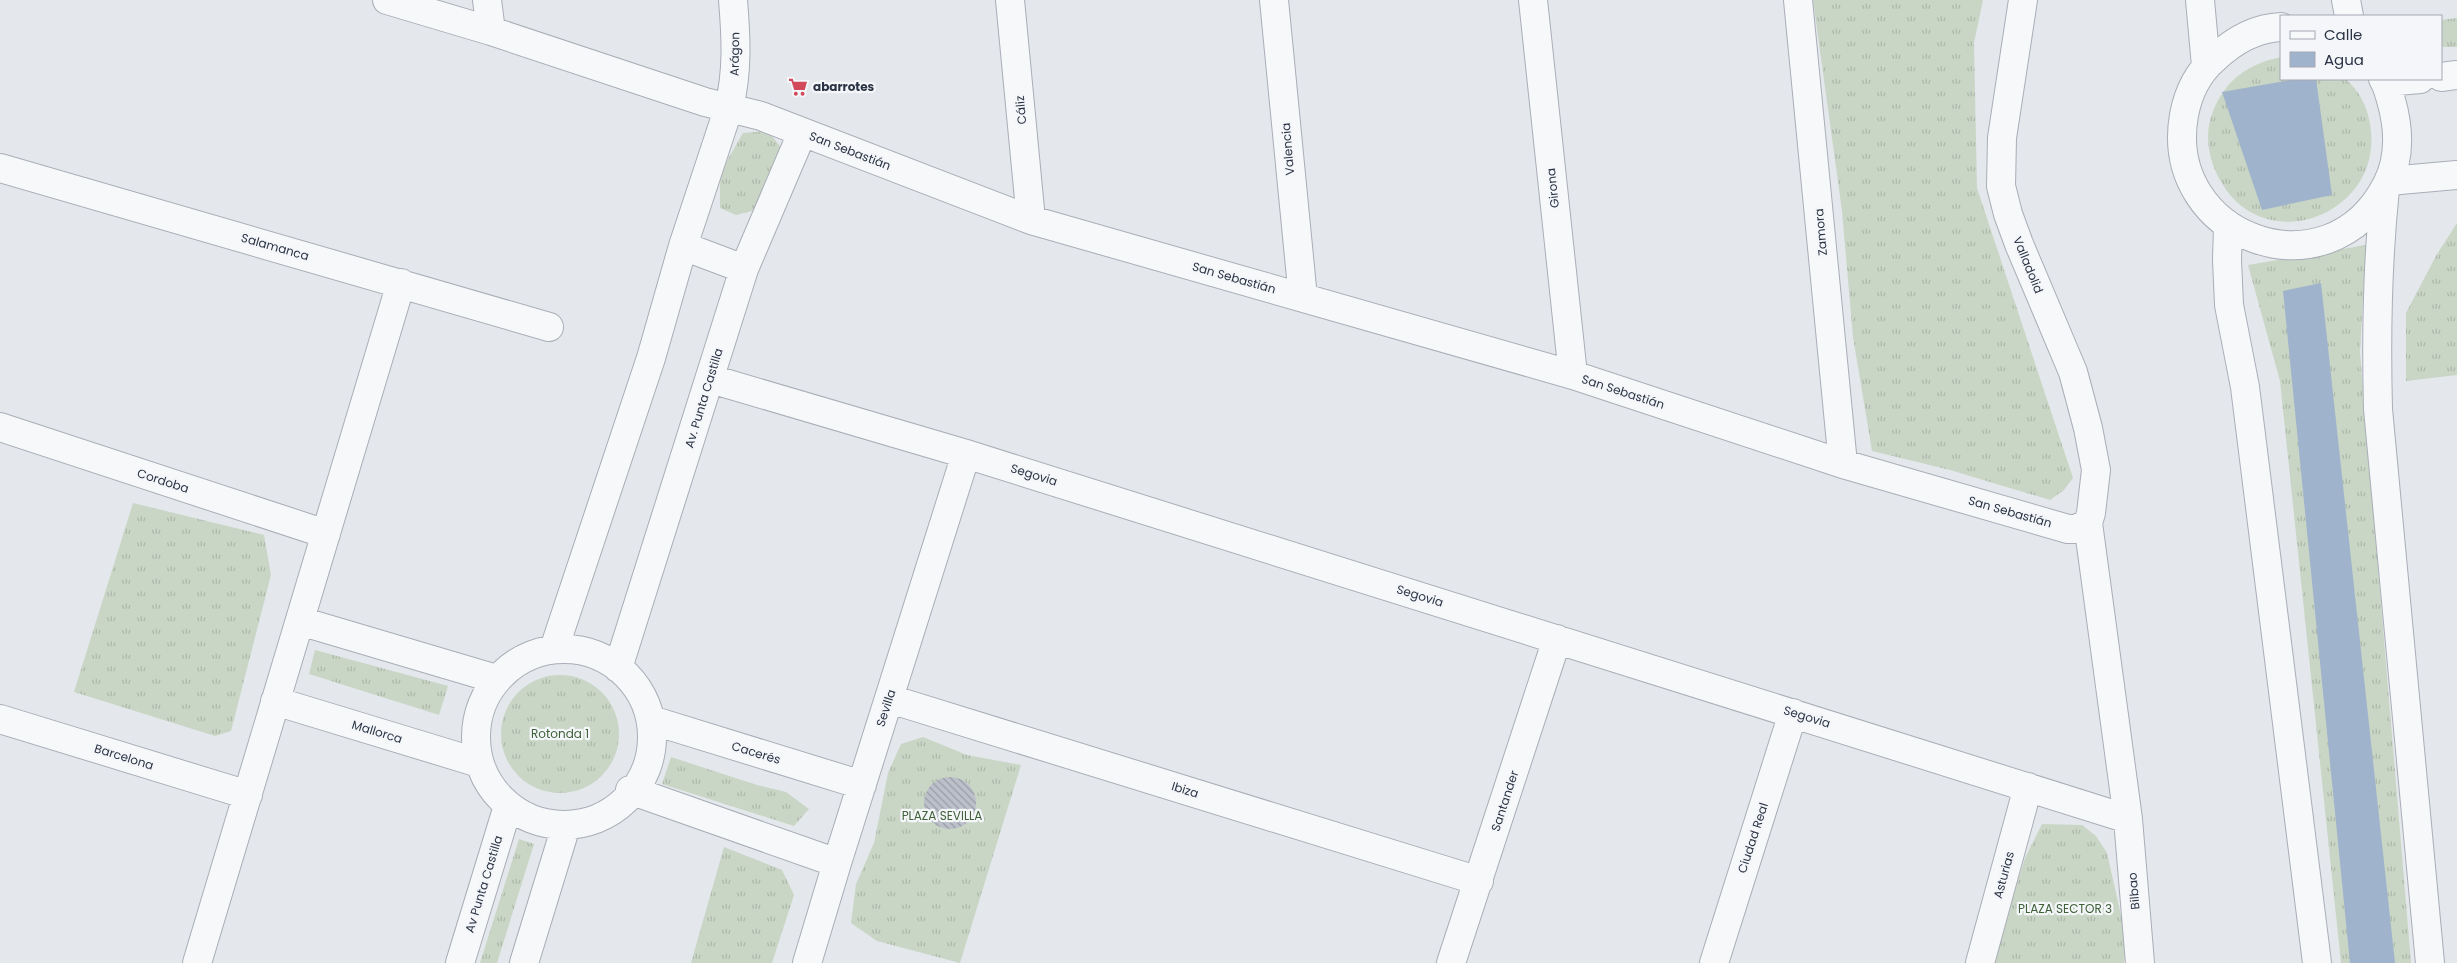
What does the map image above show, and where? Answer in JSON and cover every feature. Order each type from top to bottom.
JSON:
[{"type":"street","name":"San Sebastián","points":[[387,0],[491,31],[705,102],[730,107],[1031,220],[1573,375],[1843,464],[2068,529],[2076,530],[2088,524]]},
{"type":"street","points":[[487,0],[491,31]]},
{"type":"street","name":"Arágon","points":[[554,649],[651,358],[683,246],[730,107],[734,88],[737,42],[733,0]]},
{"type":"street","name":"Cáliz","points":[[1010,0],[1031,220]]},
{"type":"street","name":"Valencia","points":[[1274,0],[1302,298]]},
{"type":"street","name":"Girona","points":[[1533,0],[1573,375]]},
{"type":"street","name":"Zamora","points":[[1798,0],[1843,464]]},
{"type":"street","name":"Valladolid","points":[[2023,0],[2002,138],[2001,186],[2008,214],[2019,244],[2073,372],[2088,428],[2096,470],[2092,513],[2088,524],[2128,819]]},
{"type":"street","points":[[2200,0],[2206,66]]},
{"type":"street","points":[[2346,0],[2349,15]]},
{"type":"street","points":[[2280,27],[2251,34],[2226,47],[2206,66],[2188,97],[2181,132],[2186,168],[2202,200],[2228,226],[2252,239],[2279,245],[2306,244],[2333,239],[2362,217],[2375,204],[2387,185],[2457,175]]},
{"type":"street","points":[[2442,76],[2457,75]]},
{"type":"street","points":[[2402,80],[2384,81],[2397,120],[2398,151],[2387,185],[2378,258],[2376,317],[2378,409],[2430,963]]},
{"type":"street","name":"Av. Punta Castilla","points":[[618,668],[711,379],[744,269],[802,133]]},
{"type":"street","name":"Salamanca","points":[[0,168],[549,327]]},
{"type":"street","points":[[2228,226],[2229,305],[2245,387],[2317,963]]},
{"type":"street","points":[[683,246],[744,269]]},
{"type":"street","points":[[197,963],[401,283]]},
{"type":"street","name":"Segovia","points":[[711,379],[966,454],[2128,819]]},
{"type":"street","name":"Cordoba","points":[[0,427],[326,534]]},
{"type":"street","name":"Sevilla","points":[[811,962],[837,863],[966,454]]},
{"type":"street","points":[[300,621],[496,679]]},
{"type":"street","name":"Santander","points":[[1452,963],[1557,639]]},
{"type":"street","points":[[554,649],[578,649],[602,657],[618,668],[636,685],[645,702],[650,720],[652,739],[648,765],[636,788],[630,790],[602,818],[584,824],[566,826],[545,824],[525,818],[508,806],[490,786],[479,763],[476,741],[477,719],[484,698],[496,679],[522,659],[554,649]]},
{"type":"street","name":"Ibiza","points":[[890,698],[1479,881]]},
{"type":"street","name":"Mallorca","points":[[275,701],[479,763]]},
{"type":"street","name":"Ciudad Real","points":[[1714,963],[1793,713]]},
{"type":"street","name":"Barcelona","points":[[0,719],[248,794]]},
{"type":"street","name":"Cacerés","points":[[650,720],[862,785]]},
{"type":"street","name":"Asturias","points":[[1980,963],[2028,787]]},
{"type":"street","points":[[630,790],[837,863]]},
{"type":"street","name":"Av Punta Castilla","points":[[460,963],[508,806]]},
{"type":"street","name":"Bilbao","points":[[2128,819],[2140,963]]},
{"type":"street","points":[[524,963],[566,826]]},
{"type":"green space","points":[[1813,0],[1983,0],[1974,43],[1977,188],[2073,478],[2064,490],[2050,500],[1950,470],[1872,451],[1853,337],[1842,211]]},
{"type":"green space","points":[[2457,18],[2457,47],[2442,47],[2442,20]]},
{"type":"green space","points":[[2280,57],[2280,80],[2347,80],[2362,99],[2367,111],[2370,124],[2370,156],[2360,182],[2341,203],[2318,216],[2291,222],[2264,218],[2240,205],[2220,180],[2213,165],[2209,148],[2208,130],[2217,102],[2230,83],[2238,76],[2247,69]]},
{"type":"green space","points":[[768,131],[783,150],[756,210],[736,215],[720,208],[720,173],[743,133]]},
{"type":"green space","points":[[2457,223],[2457,375],[2406,381],[2406,313],[2437,254]]},
{"type":"green space","points":[[2366,245],[2360,352],[2411,963],[2341,963],[2280,381],[2248,265]]},
{"type":"green space","points":[[133,503],[264,535],[271,575],[231,731],[215,736],[74,692]]},
{"type":"green space","points":[[315,650],[448,686],[439,715],[309,674]]},
{"type":"green space","name":"Rotonda 1","points":[[560,675],[583,679],[602,692],[615,711],[619,734],[615,757],[602,776],[583,789],[560,793],[537,789],[518,776],[505,757],[501,734],[505,711],[518,692],[537,679]]},
{"type":"green space","name":"PLAZA SEVILLA","points":[[923,737],[967,755],[1021,765],[960,963],[877,941],[851,923],[856,884],[874,843],[888,773],[901,744]]},
{"type":"green space","points":[[671,757],[757,785],[786,792],[809,809],[794,826],[662,784]]},
{"type":"green space","name":"PLAZA SECTOR 3","points":[[2042,824],[2082,825],[2096,836],[2107,853],[2127,942],[2124,963],[1993,963],[2025,858]]},
{"type":"green space","points":[[519,839],[534,844],[497,963],[480,963]]},
{"type":"green space","points":[[724,847],[782,870],[794,895],[772,963],[691,963]]},
{"type":"water","points":[[2291,80],[2316,80],[2332,195],[2262,210],[2222,92]]},
{"type":"water","points":[[2321,283],[2395,963],[2350,963],[2283,291]]},
{"type":"building","points":[[950,777],[960,779],[968,785],[974,793],[976,803],[974,813],[968,821],[960,827],[950,829],[940,827],[932,821],[926,813],[924,803],[926,793],[932,785],[940,779]]},
{"type":"place","name":"abarrotes","points":[[798,87]]}]
